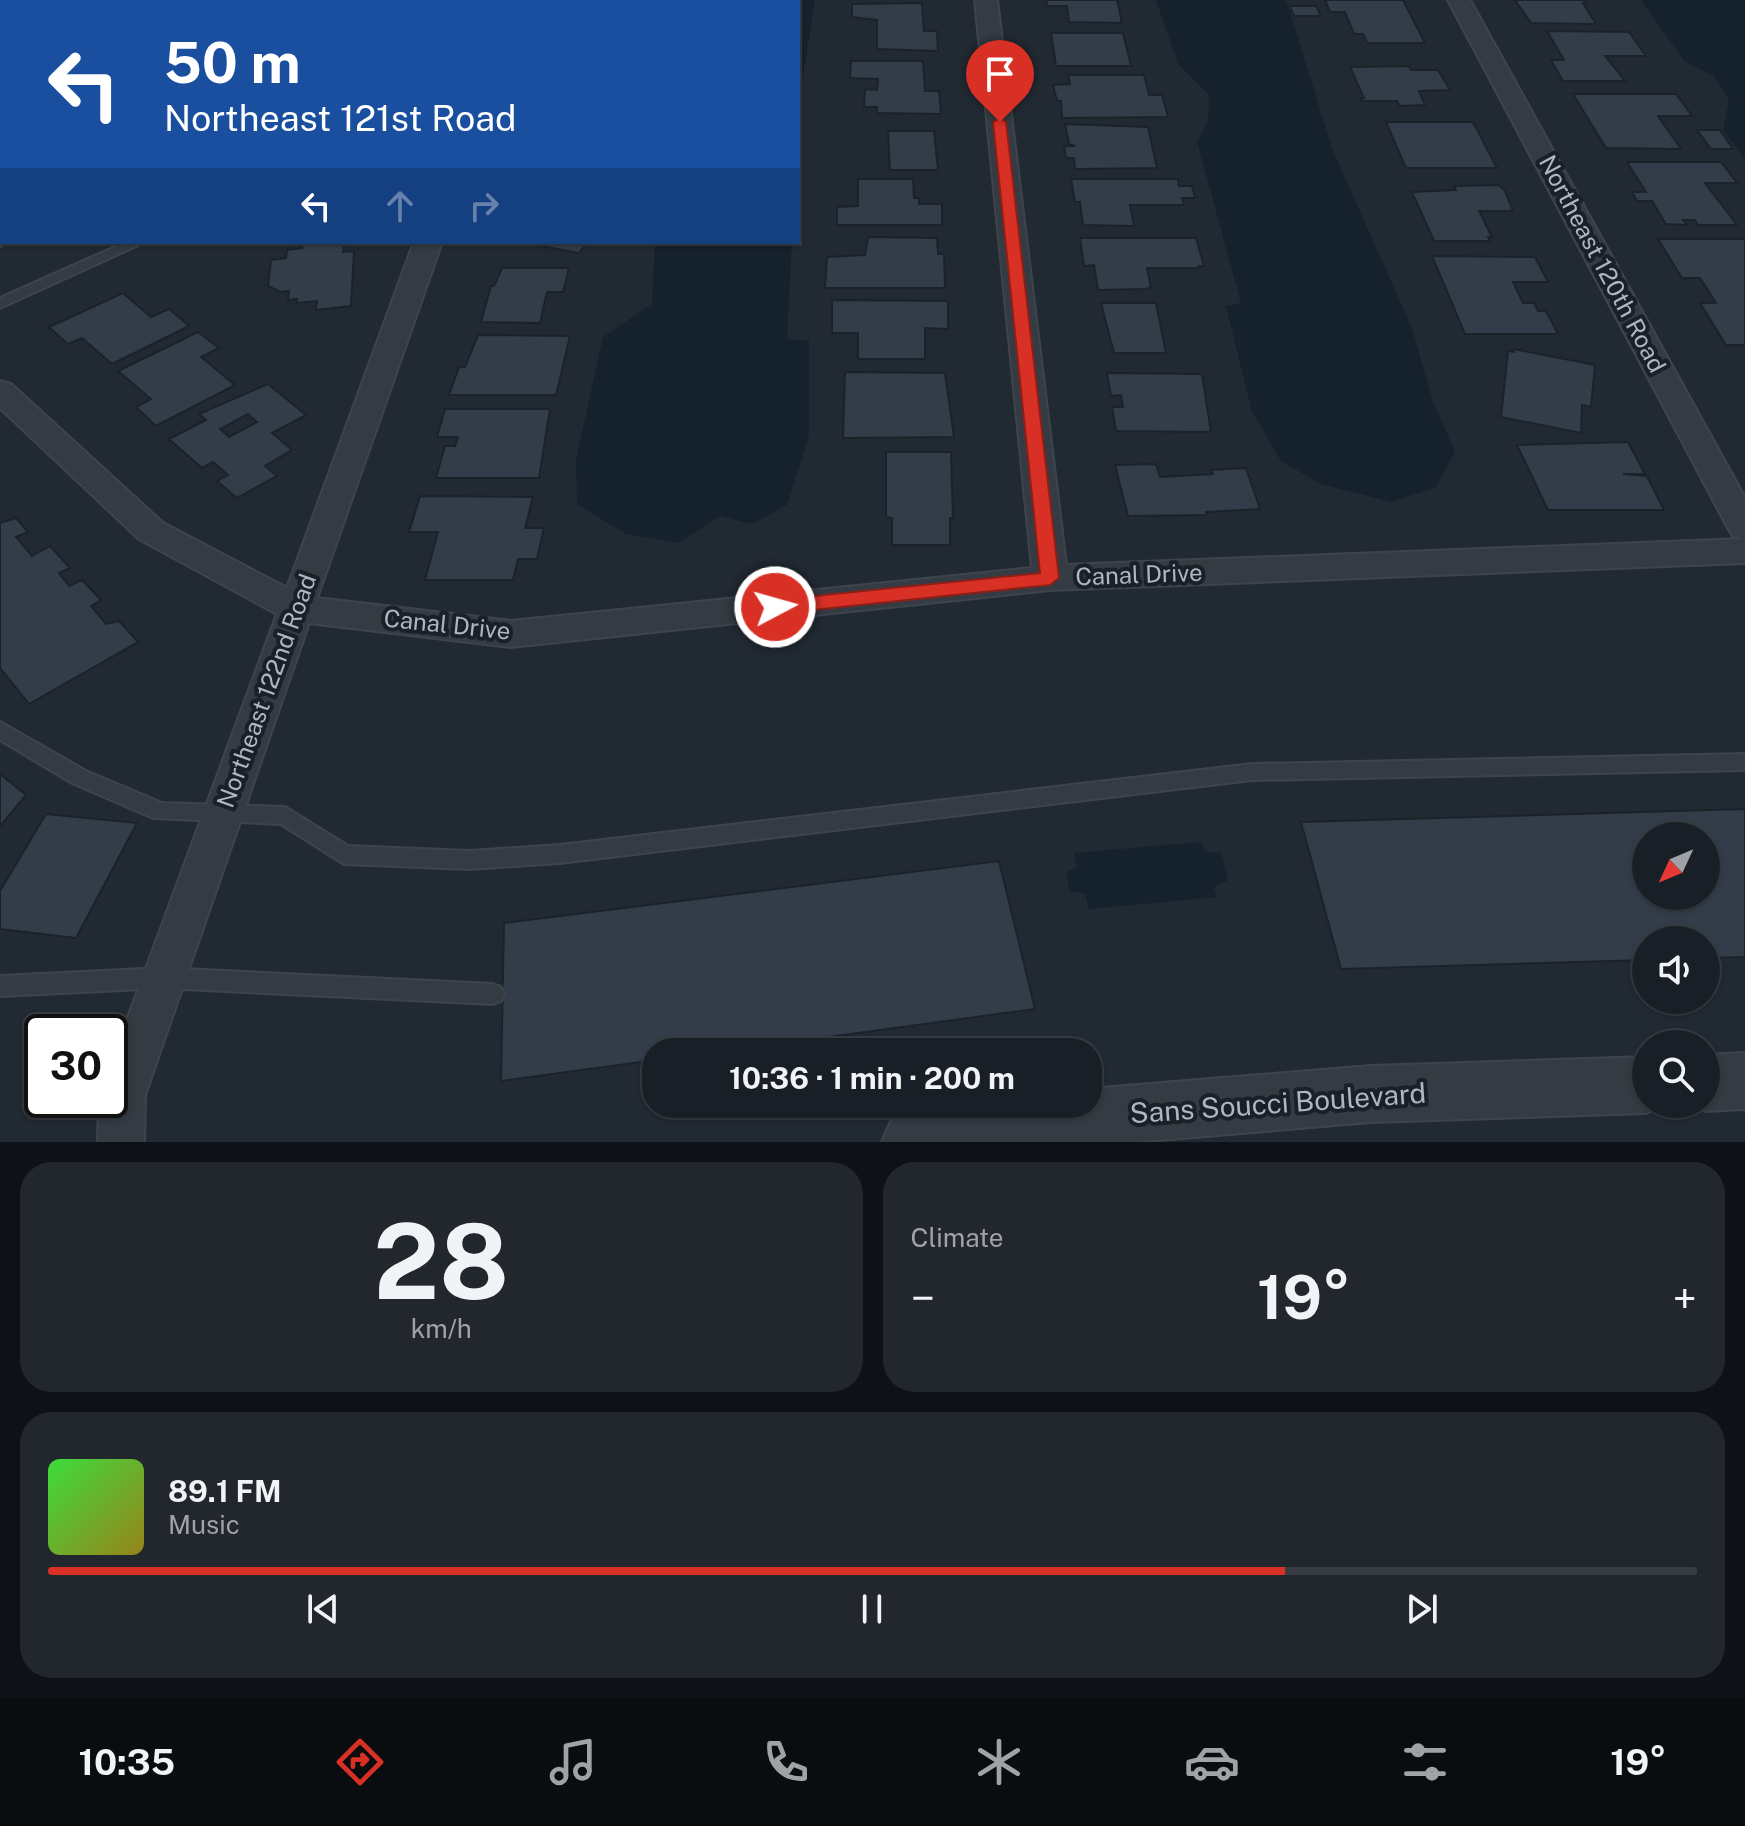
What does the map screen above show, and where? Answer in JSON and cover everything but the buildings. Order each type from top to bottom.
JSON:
[{"type":"street","points":[[986,0],[1050,578]]},
{"type":"street","name":"Northeast 120th Road","points":[[1459,0],[1745,528]]},
{"type":"street","name":"Northeast 122nd Road","points":[[121,1142],[122,1095],[427,244]]},
{"type":"street","points":[[0,391],[151,531],[298,609]]},
{"type":"street","name":"Canal Drive","points":[[298,609],[511,634],[1050,578],[1745,551]]},
{"type":"street","points":[[1720,1082],[1745,1081]]},
{"type":"street","name":"Sans Soucci Boulevard","points":[[912,1142],[1022,1123],[1371,1094],[1632,1085]]},
{"type":"lane","points":[[0,304],[134,244]]},
{"type":"lane","points":[[0,730],[79,777],[160,812],[285,816],[344,855],[470,860],[560,854],[1252,772],[1745,762]]},
{"type":"lane","points":[[0,986],[163,978],[493,994]]},
{"type":"water","points":[[800,0],[815,0],[800,94]]},
{"type":"water","points":[[1156,0],[1286,0],[1333,151],[1412,328],[1432,399],[1455,452],[1435,488],[1391,502],[1321,484],[1281,461],[1252,411],[1226,306],[1241,303],[1197,141],[1208,122],[1209,95],[1178,64]]},
{"type":"water","points":[[1641,0],[1745,0],[1745,159],[1723,130],[1729,100],[1714,76],[1684,61]]},
{"type":"water","points":[[655,244],[792,244],[787,339],[809,341],[809,435],[787,505],[751,524],[720,516],[678,543],[626,534],[577,504],[576,460],[603,337],[652,304]]},
{"type":"water","points":[[1202,842],[1205,851],[1221,853],[1228,880],[1214,887],[1217,897],[1089,909],[1085,894],[1070,891],[1066,873],[1077,866],[1074,853]]},
{"type":"route","points":[[775,607],[1050,578],[1000,122]]}]
